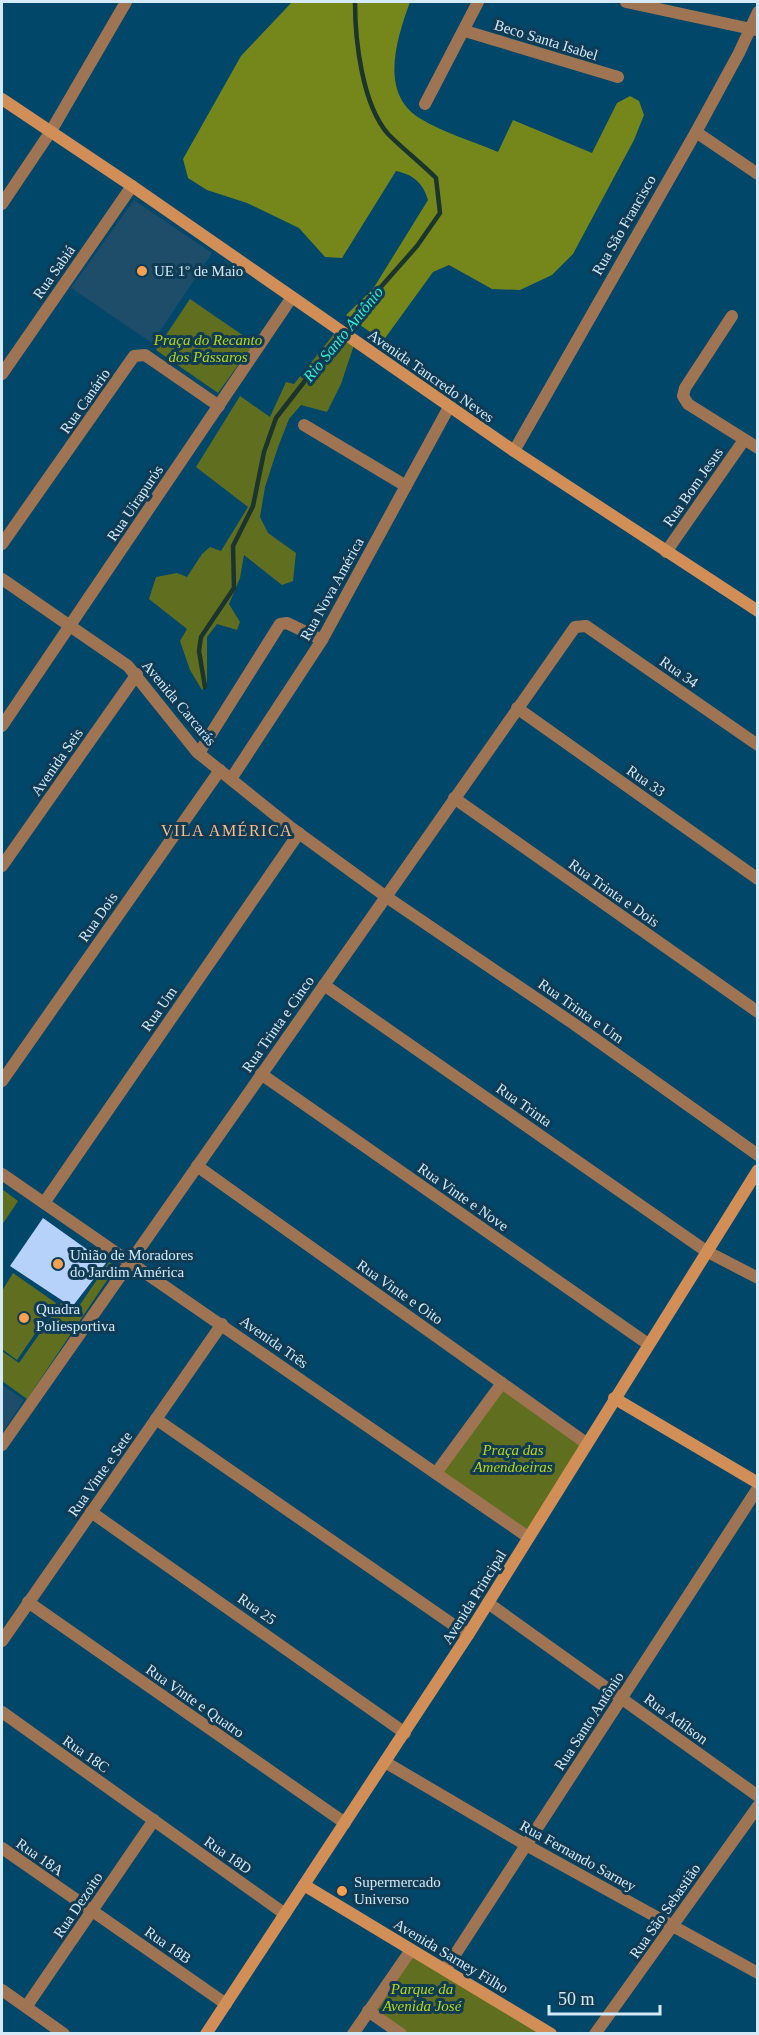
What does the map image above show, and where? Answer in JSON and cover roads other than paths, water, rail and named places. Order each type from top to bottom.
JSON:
[{"type":"street","points":[[2,204],[51,131],[126,2]]},
{"type":"street","points":[[425,104],[465,31],[478,2]]},
{"type":"street","points":[[626,2],[754,30]]},
{"type":"street","name":"Rua São Francisco","points":[[514,451],[754,30],[758,12]]},
{"type":"street","name":"Beco Santa Isabel","points":[[465,31],[618,77]]},
{"type":"street","name":"Avenida Tancredo Neves","points":[[2,99],[132,186],[449,407],[758,611]]},
{"type":"street","points":[[696,132],[758,174]]},
{"type":"street","name":"Rua Sabiá","points":[[2,374],[132,186]]},
{"type":"street","name":"Rua Uirapurύs","points":[[2,726],[292,297]]},
{"type":"street","points":[[732,316],[685,388],[683,396],[688,404],[758,448]]},
{"type":"street","name":"Rua Canário","points":[[2,544],[134,356],[145,355],[219,406]]},
{"type":"street","name":"Rua Nova América","points":[[231,779],[322,640],[449,407]]},
{"type":"street","points":[[304,425],[406,486]]},
{"type":"street","name":"Rua Bom Jesus","points":[[666,552],[744,440]]},
{"type":"street","name":"Avenida Carcarás","points":[[2,579],[137,675],[199,753],[299,833],[385,896]]},
{"type":"street","points":[[199,753],[279,624],[287,623],[322,640]]},
{"type":"street","name":"Rua Trinta e Cinco","points":[[2,1445],[572,630],[582,625]]},
{"type":"street","name":"Rua 34","points":[[582,625],[758,745]]},
{"type":"street","name":"Avenida Seis","points":[[2,866],[137,675]]},
{"type":"street","name":"Rua 33","points":[[517,708],[758,879]]},
{"type":"street","name":"Rua Dois","points":[[2,1081],[220,770]]},
{"type":"street","name":"Rua Trinta e Dois","points":[[454,798],[758,1012]]},
{"type":"street","name":"Rua Um","points":[[44,1203],[299,833]]},
{"type":"street","name":"Rua Trinta e Um","points":[[385,896],[574,1024],[758,1155]]},
{"type":"street","name":"Rua Trinta","points":[[324,985],[706,1251],[758,1278]]},
{"type":"street","name":"Rua Vinte e Nove","points":[[261,1074],[648,1344]]},
{"type":"street","name":"Rua Vinte e Oito","points":[[197,1166],[586,1443]]},
{"type":"street","name":"Avenida Principal","points":[[206,2034],[468,1635],[758,1170]]},
{"type":"street","name":"Avenida Três","points":[[2,1174],[528,1537]]},
{"type":"street","name":"Rua Vinte e Sete","points":[[2,1641],[222,1324]]},
{"type":"street","points":[[436,1473],[502,1383]]},
{"type":"street","points":[[614,1398],[758,1486]]},
{"type":"street","points":[[156,1419],[468,1635]]},
{"type":"street","name":"Rua Santo Antônio","points":[[445,1970],[758,1486]]},
{"type":"street","name":"Rua 25","points":[[91,1512],[405,1732]]},
{"type":"street","name":"Rua Vinte e Quatro","points":[[28,1602],[345,1823]]},
{"type":"street","name":"Rua Adílson","points":[[488,1603],[758,1796]]},
{"type":"street","name":"Rua 18C","points":[[2,1712],[154,1820]]},
{"type":"street","name":"Rua Fernando Sarney","points":[[385,1762],[526,1845],[758,1973]]},
{"type":"street","name":"Rua São Sebastião","points":[[595,2034],[758,1806]]},
{"type":"street","name":"Rua Dezoito","points":[[26,2007],[154,1820]]},
{"type":"street","name":"Rua 18D","points":[[154,1820],[285,1914]]},
{"type":"street","name":"Rua 18A","points":[[2,1848],[92,1911]]},
{"type":"street","name":"Avenida Sarney Filho","points":[[304,1885],[551,2034]]},
{"type":"street","name":"Rua 18B","points":[[92,1911],[226,2004]]},
{"type":"street","points":[[352,2034],[411,1950]]},
{"type":"street","points":[[2,1990],[64,2034]]},
{"type":"street","points":[[368,2011],[401,2034]]},
{"type":"waterway","name":"Rio Santo Antônio","points":[[205,687],[199,651],[201,637],[234,588],[233,546],[253,506],[264,452],[276,418],[357,314],[417,246],[440,213],[436,178],[388,134],[372,106],[359,53],[355,2]]},
{"type":"place","name":"UE 1º de Maio","points":[[142,271]]},
{"type":"place","name":"União de Moradores do Jardim América","points":[[58,1264]]},
{"type":"place","name":"Quadra Poliesportiva","points":[[24,1318]]},
{"type":"place","name":"Supermercado Universo","points":[[342,1891]]},
{"type":"district","name":"VILA AMÉRICA","points":[[227,830]]},
{"type":"park label","name":"Praça do Recanto dos Pássaros","points":[[208,348]]},
{"type":"park label","name":"Praça das Amendoeiras","points":[[513,1458]]},
{"type":"park label","name":"Parque da Avenida José","points":[[422,1998]]}]
